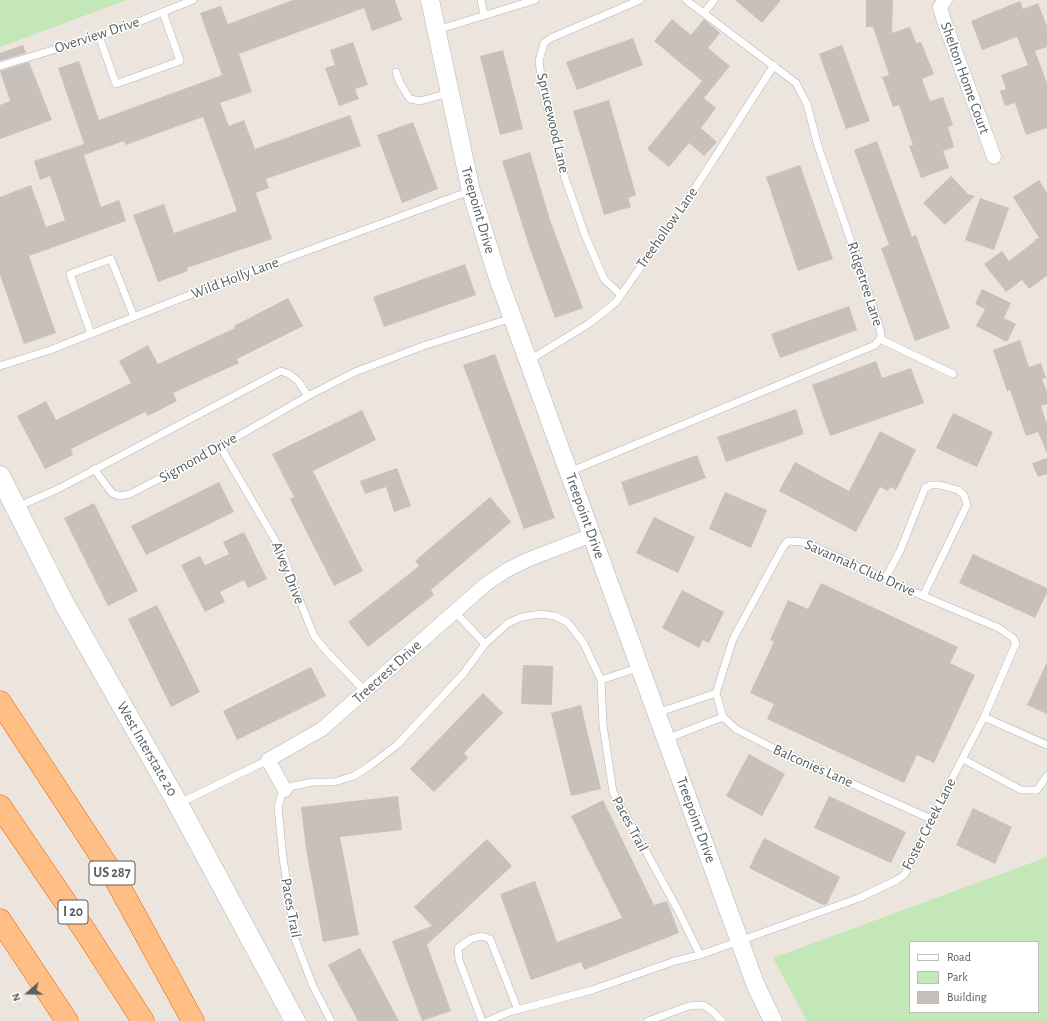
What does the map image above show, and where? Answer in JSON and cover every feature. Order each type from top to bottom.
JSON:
[{"type":"highway","name":"US 287","points":[[0,702],[112,873],[193,1021]]},
{"type":"highway","name":"I 20","points":[[0,806],[85,931],[142,1021]]},
{"type":"highway","points":[[0,920],[67,1021]]},
{"type":"main road","name":"West Interstate 20","points":[[0,476],[17,507],[65,605],[178,804],[295,1021]]},
{"type":"street","name":"Treepoint Drive","points":[[430,0],[470,191],[498,278],[756,986],[773,1021]]},
{"type":"street","name":"Shelton Home Court","points":[[945,0],[940,7],[944,21],[994,156]]},
{"type":"street","name":"Treecrest Drive","points":[[268,760],[322,729],[366,692],[486,584],[507,570],[592,535]]},
{"type":"street","points":[[268,760],[285,790]]},
{"type":"lane","name":"Overview Drive","points":[[0,66],[99,36],[193,0]]},
{"type":"lane","points":[[482,0],[484,15]]},
{"type":"lane","points":[[436,30],[534,0]]},
{"type":"lane","name":"Sprucewood Lane","points":[[620,295],[604,279],[585,235],[564,175],[543,91],[539,61],[544,44],[551,38],[640,0]]},
{"type":"lane","name":"Ridgetree Lane","points":[[569,472],[875,345],[880,339],[881,333],[818,146],[807,104],[796,83],[686,0]]},
{"type":"lane","points":[[704,13],[714,0]]},
{"type":"lane","points":[[99,36],[116,84],[180,61],[163,12]]},
{"type":"lane","name":"Treehollow Lane","points":[[528,361],[590,323],[616,302],[682,207],[774,65]]},
{"type":"lane","points":[[396,72],[410,99],[420,101],[449,93]]},
{"type":"lane","name":"Wild Holly Lane","points":[[0,366],[92,334],[224,281],[470,191]]},
{"type":"lane","points":[[92,334],[70,274],[112,258],[134,317]]},
{"type":"lane","name":"Sigmond Drive","points":[[94,469],[112,493],[119,496],[130,494],[220,446],[308,396],[355,372],[401,354],[512,318]]},
{"type":"lane","points":[[880,339],[953,374]]},
{"type":"lane","points":[[17,507],[58,489],[281,371],[289,374],[298,381],[308,396]]},
{"type":"lane","name":"Alvey Drive","points":[[220,446],[282,552],[314,636],[327,652],[366,692]]},
{"type":"lane","points":[[885,580],[900,551],[925,488],[931,485],[936,485],[958,490],[964,495],[966,505],[923,596]]},
{"type":"lane","name":"Savannah Club Drive","points":[[716,693],[733,639],[783,547],[788,541],[804,542],[885,580],[999,628],[1010,636]]},
{"type":"lane","points":[[455,612],[485,644]]},
{"type":"lane","name":"Paces Trail","points":[[331,1021],[314,986],[295,939],[283,858],[278,807],[285,790],[313,782],[334,782],[354,776],[371,765],[398,744],[463,674],[485,644],[508,623],[522,617],[541,614],[555,616],[568,622],[583,642],[601,680],[603,725],[613,792],[678,910],[700,955]]},
{"type":"lane","name":"Foster Creek Lane","points":[[740,940],[859,898],[897,880],[905,874],[931,818],[984,717],[1016,643],[1010,636]]},
{"type":"lane","points":[[601,680],[640,667]]},
{"type":"lane","points":[[657,713],[716,693]]},
{"type":"lane","name":"Balconies Lane","points":[[716,693],[724,717],[736,729],[777,750],[931,818]]},
{"type":"lane","points":[[666,739],[724,717]]},
{"type":"lane","points":[[984,717],[1047,745]]},
{"type":"lane","points":[[963,759],[1022,790],[1037,790],[1047,776]]},
{"type":"lane","name":"Treecrest Drive","points":[[178,804],[268,760]]},
{"type":"lane","points":[[482,1021],[459,960],[458,948],[471,939],[481,936],[490,939],[518,1010]]},
{"type":"lane","points":[[488,1021],[518,1010],[592,990],[675,961],[700,955],[740,940]]},
{"type":"lane","points":[[648,1021],[689,1006],[703,1006],[711,1010],[722,1021]]},
{"type":"green space","points":[[0,0],[127,0],[0,47]]},
{"type":"green space","points":[[1047,857],[1047,1021],[807,1021],[773,958]]},
{"type":"building","points":[[293,0],[395,0],[402,20],[372,31],[364,8],[239,54],[252,92],[220,103],[229,126],[244,120],[255,149],[350,115],[361,146],[266,179],[269,188],[256,193],[272,239],[187,268],[188,271],[158,282],[133,215],[164,204],[174,233],[237,211],[203,117],[126,145],[124,141],[84,155],[101,207],[119,200],[126,221],[29,256],[56,333],[24,344],[0,275],[0,197],[31,185],[46,227],[65,220],[50,176],[40,180],[34,161],[84,144],[58,68],[79,61],[99,120],[222,75],[200,13],[221,6],[228,24]]},
{"type":"building","points":[[735,0],[781,0],[762,23]]},
{"type":"building","points":[[866,0],[893,0],[892,33],[910,27],[916,43],[921,42],[934,74],[922,79],[930,101],[943,97],[953,125],[948,127],[954,147],[943,151],[949,168],[921,178],[909,146],[913,145],[899,105],[893,107],[882,77],[889,75],[873,27],[866,27]]},
{"type":"building","points":[[1020,1],[1023,9],[1038,3],[1047,26],[1047,47],[1035,51],[1047,83],[1047,128],[1026,135],[1015,103],[1005,106],[1000,91],[1006,89],[1001,75],[1028,65],[1017,37],[982,50],[971,21]]},
{"type":"building","points":[[672,19],[691,35],[704,19],[720,33],[708,48],[730,66],[704,98],[716,108],[701,128],[717,142],[704,156],[689,143],[669,167],[647,149],[702,81],[654,41]]},
{"type":"building","points":[[633,38],[643,65],[577,90],[566,62]]},
{"type":"building","points":[[353,42],[368,85],[355,89],[359,99],[339,106],[325,68],[335,65],[330,50]]},
{"type":"building","points":[[23,45],[26,53],[0,61],[0,53]]},
{"type":"building","points":[[842,45],[870,121],[846,129],[819,54]]},
{"type":"building","points":[[503,50],[523,129],[500,135],[480,56]]},
{"type":"building","points":[[29,62],[52,120],[0,139],[0,105],[10,101],[0,71]]},
{"type":"building","points":[[609,100],[636,195],[628,198],[631,207],[604,215],[573,111]]},
{"type":"building","points":[[413,122],[438,189],[402,203],[377,135]]},
{"type":"building","points":[[877,141],[912,237],[916,235],[950,328],[915,341],[881,248],[889,245],[854,150]]},
{"type":"building","points":[[530,152],[550,220],[583,308],[555,318],[529,246],[502,161]]},
{"type":"building","points":[[800,165],[833,259],[798,271],[766,177]]},
{"type":"building","points":[[951,176],[968,194],[975,196],[945,225],[923,203]]},
{"type":"building","points":[[1039,180],[1047,193],[1047,276],[1029,289],[1022,280],[1006,292],[984,264],[1002,251],[1009,261],[1035,241],[1035,239],[1039,238],[1013,197]]},
{"type":"building","points":[[980,198],[1009,208],[994,250],[965,240]]},
{"type":"building","points":[[465,264],[476,295],[384,327],[373,297]]},
{"type":"building","points":[[982,289],[1011,303],[1004,318],[1016,324],[1007,342],[976,326],[985,309],[975,304]]},
{"type":"building","points":[[288,298],[303,326],[237,359],[239,363],[173,393],[177,401],[148,416],[145,412],[71,449],[73,455],[45,469],[17,416],[46,401],[56,420],[131,383],[119,361],[148,345],[158,364],[235,328],[234,326]]},
{"type":"building","points":[[849,306],[857,330],[780,358],[771,334]]},
{"type":"building","points":[[1020,340],[1029,367],[1041,363],[1046,378],[1042,379],[1047,392],[1047,404],[1041,406],[1047,424],[1047,453],[1038,432],[1026,436],[1010,390],[1007,391],[993,350]]},
{"type":"building","points":[[495,354],[555,518],[524,529],[463,365]]},
{"type":"building","points":[[876,361],[882,378],[911,368],[924,403],[830,436],[812,385]]},
{"type":"building","points":[[796,409],[804,434],[726,462],[717,437]]},
{"type":"building","points":[[362,410],[376,440],[313,471],[363,571],[334,586],[290,499],[294,497],[272,454]]},
{"type":"building","points":[[953,413],[993,432],[977,467],[936,448]]},
{"type":"building","points":[[880,431],[916,450],[896,490],[890,487],[888,491],[880,487],[856,532],[779,491],[795,462],[849,491]]},
{"type":"building","points":[[697,455],[706,478],[629,506],[621,482]]},
{"type":"building","points":[[1047,458],[1047,474],[1038,477],[1032,463]]},
{"type":"building","points":[[397,468],[411,506],[394,512],[386,487],[365,494],[360,481]]},
{"type":"building","points":[[219,482],[234,512],[146,555],[131,526]]},
{"type":"building","points":[[725,492],[767,510],[751,548],[709,529]]},
{"type":"building","points":[[490,497],[511,522],[431,590],[434,595],[368,647],[348,622],[419,566],[415,561]]},
{"type":"building","points":[[94,503],[138,591],[108,606],[64,518]]},
{"type":"building","points":[[654,517],[695,537],[678,573],[636,553]]},
{"type":"building","points":[[244,532],[267,579],[248,588],[244,580],[220,592],[225,602],[205,612],[181,565],[200,556],[205,565],[229,554],[223,542]]},
{"type":"building","points":[[973,554],[1047,588],[1047,593],[1035,618],[959,583]]},
{"type":"building","points":[[821,583],[958,647],[950,663],[975,675],[934,763],[917,755],[904,783],[767,719],[774,704],[750,693],[774,642],[770,640],[788,600],[808,609]]},
{"type":"building","points":[[682,590],[724,612],[709,643],[703,640],[699,648],[662,628]]},
{"type":"building","points":[[157,605],[200,692],[171,707],[128,619]]},
{"type":"building","points":[[1047,662],[1047,714],[1027,705]]},
{"type":"building","points":[[523,665],[553,666],[552,705],[521,704]]},
{"type":"building","points":[[311,667],[326,696],[237,740],[223,711]]},
{"type":"building","points":[[483,693],[503,713],[464,753],[468,758],[434,792],[410,769]]},
{"type":"building","points":[[581,705],[601,789],[571,796],[551,713]]},
{"type":"building","points":[[749,754],[785,774],[762,816],[726,796]]},
{"type":"building","points":[[398,796],[402,830],[340,837],[359,935],[323,942],[306,849],[301,807]]},
{"type":"building","points":[[829,796],[906,832],[891,863],[814,828]]},
{"type":"building","points":[[603,800],[654,905],[667,901],[679,933],[584,970],[581,962],[531,980],[500,894],[535,881],[557,942],[622,918],[571,816]]},
{"type":"building","points":[[973,808],[1012,827],[995,864],[956,845]]},
{"type":"building","points":[[764,838],[840,877],[827,904],[823,905],[749,868]]},
{"type":"building","points":[[487,839],[512,866],[427,945],[451,1011],[422,1021],[392,941],[432,926],[414,907]]},
{"type":"building","points":[[360,948],[399,1021],[358,1021],[328,965]]}]
